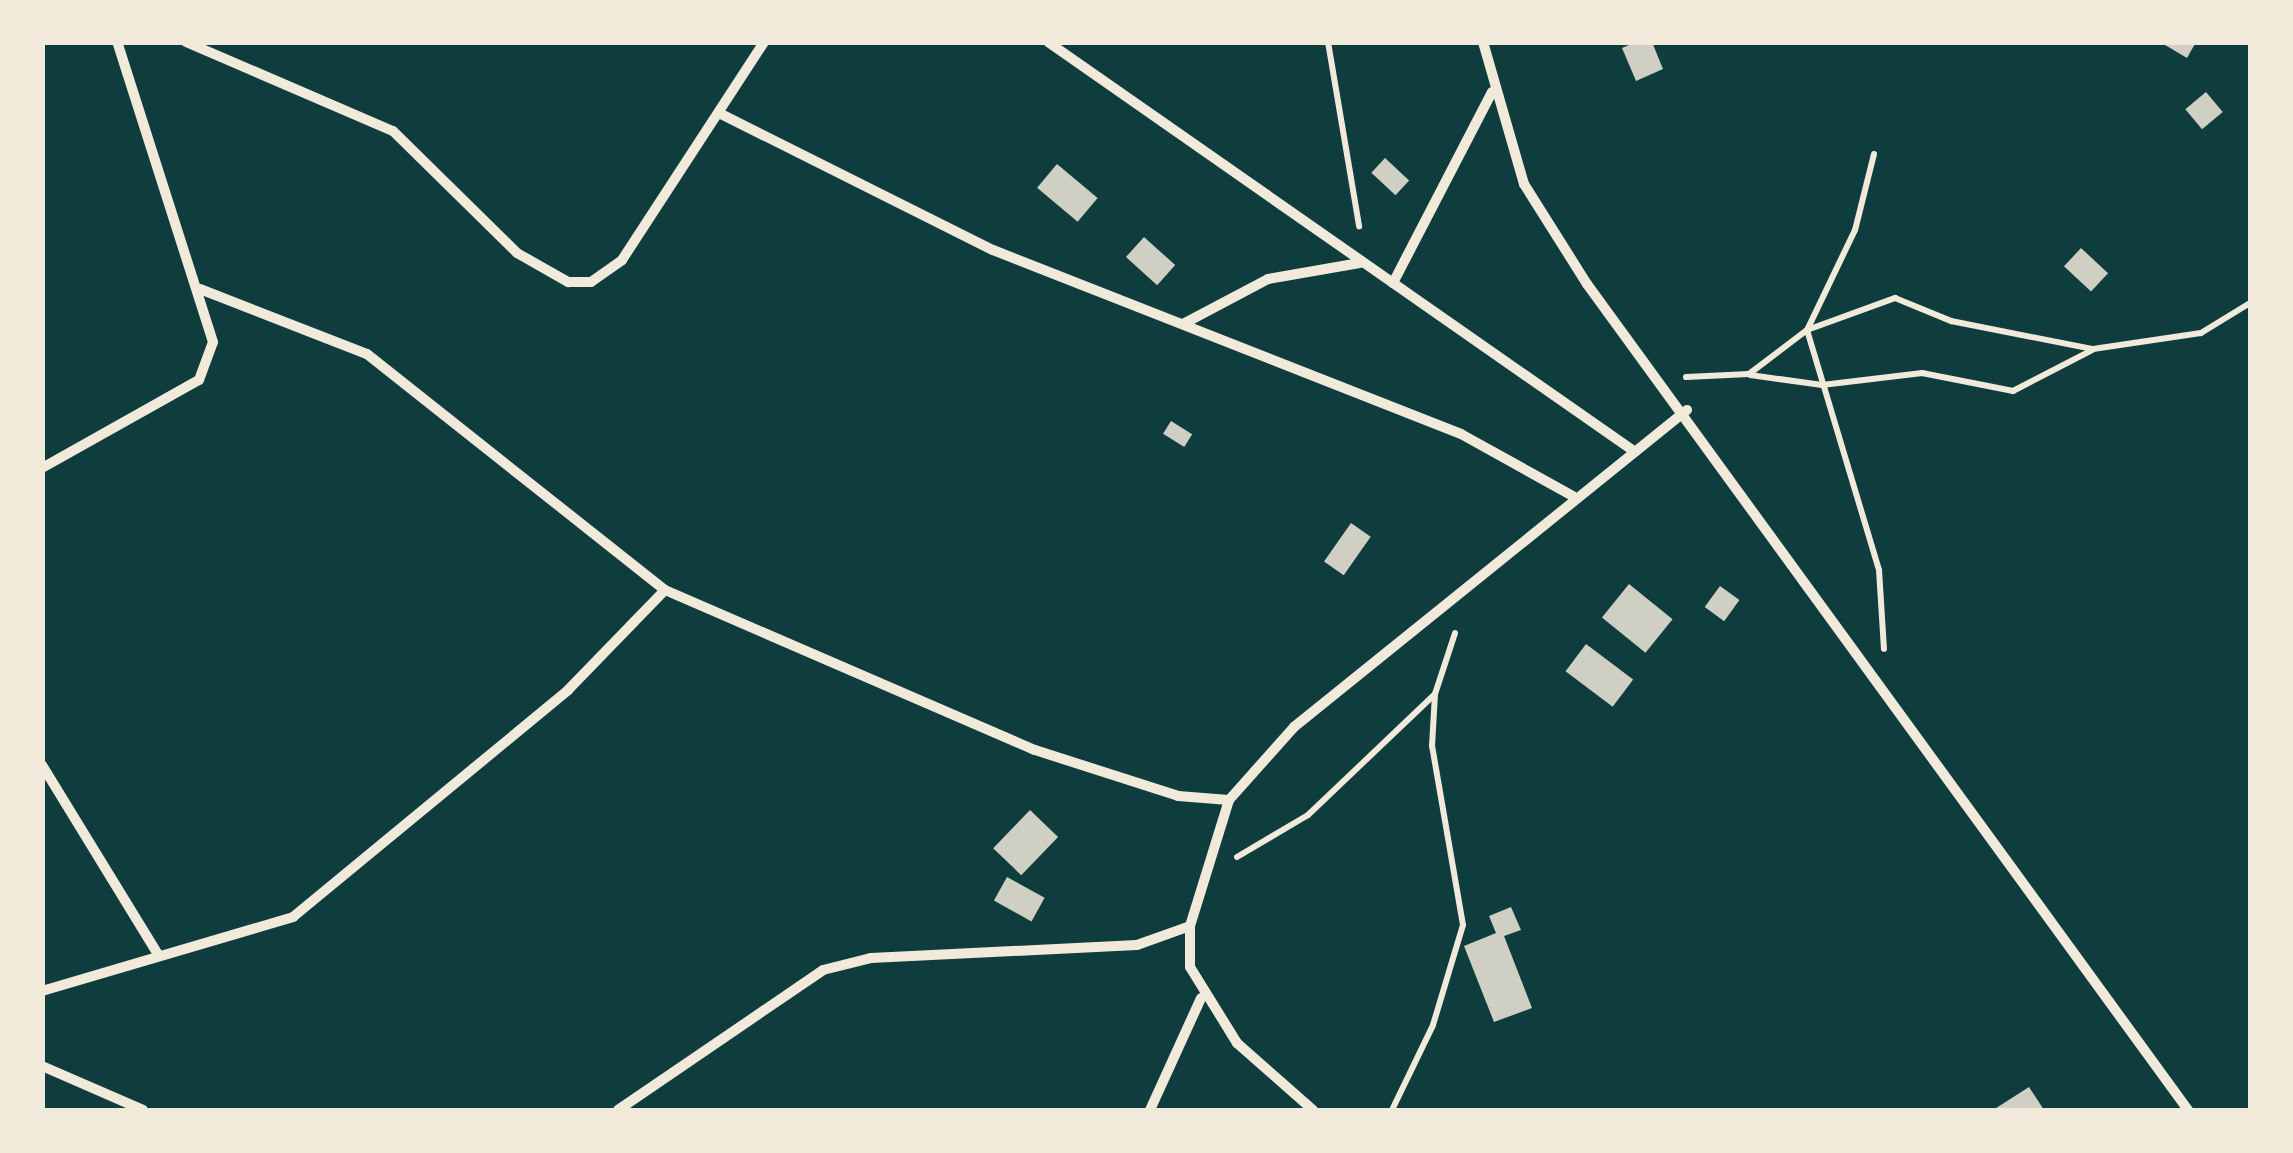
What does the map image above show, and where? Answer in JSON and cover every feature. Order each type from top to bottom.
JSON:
[{"type":"street","points":[[42,468],[199,380],[213,342],[200,289],[172,234],[118,42]]},
{"type":"street","points":[[186,42],[394,131],[516,253],[568,282],[608,274],[622,260],[764,42]]},
{"type":"street","points":[[1048,42],[1635,452]]},
{"type":"street","points":[[1483,42],[1492,92],[1524,184],[1660,379],[1687,410],[2188,1110]]},
{"type":"street","points":[[1394,283],[1492,92]]},
{"type":"street","points":[[719,112],[993,250],[1461,434],[1573,496]]},
{"type":"street","points":[[1183,324],[1268,278],[1361,263]]},
{"type":"street","points":[[200,289],[367,354],[665,590],[1035,750],[1178,796],[1229,800]]},
{"type":"street","points":[[1150,1110],[1201,998],[1190,926],[1229,800],[1294,727],[1477,582],[1573,496],[1687,410]]},
{"type":"street","points":[[42,992],[158,954],[208,950],[292,917],[554,702],[665,590]]},
{"type":"street","points":[[42,764],[158,954]]},
{"type":"street","points":[[618,1110],[782,990],[823,970],[944,952],[1137,946],[1190,926]]},
{"type":"street","points":[[1201,998],[1313,1110]]},
{"type":"street","points":[[42,1066],[143,1110]]},
{"type":"path","points":[[1328,42],[1357,172],[1361,263]]},
{"type":"path","points":[[1874,154],[1855,230],[1807,330],[1879,570],[1880,680]]},
{"type":"path","points":[[1749,374],[1807,330],[1894,298],[1951,321],[2093,349]]},
{"type":"path","points":[[1660,379],[1749,374],[1822,386],[1922,373],[2013,391],[2093,349],[2201,333],[2250,303]]},
{"type":"path","points":[[1392,1110],[1433,1024],[1465,906],[1434,762],[1435,694],[1477,582]]},
{"type":"path","points":[[1207,868],[1282,834],[1435,694]]},
{"type":"building","points":[[1636,42],[1652,42],[1663,69],[1636,81],[1622,48]]},
{"type":"building","points":[[2160,42],[2196,42],[2187,58]]},
{"type":"building","points":[[2206,92],[2223,112],[2202,129],[2185,109]]},
{"type":"building","points":[[1385,158],[1409,181],[1395,195],[1371,173]]},
{"type":"building","points":[[1057,164],[1098,198],[1078,222],[1037,188]]},
{"type":"building","points":[[1144,237],[1175,265],[1157,285],[1126,257]]},
{"type":"building","points":[[2081,248],[2108,273],[2091,292],[2064,266]]},
{"type":"building","points":[[1171,421],[1192,434],[1184,447],[1163,434]]},
{"type":"building","points":[[1351,523],[1371,537],[1344,575],[1324,562]]},
{"type":"building","points":[[1629,584],[1673,619],[1645,653],[1602,617]]},
{"type":"building","points":[[1720,586],[1739,600],[1724,621],[1705,607]]},
{"type":"building","points":[[1586,644],[1633,680],[1613,707],[1566,671]]},
{"type":"building","points":[[1030,810],[1058,837],[1021,875],[993,848]]},
{"type":"building","points":[[1007,877],[1045,898],[1032,921],[994,901]]},
{"type":"building","points":[[1511,907],[1521,930],[1504,936],[1532,1008],[1494,1022],[1464,946],[1496,933],[1489,916]]},
{"type":"building","points":[[2029,1087],[2044,1110],[1993,1110]]}]
